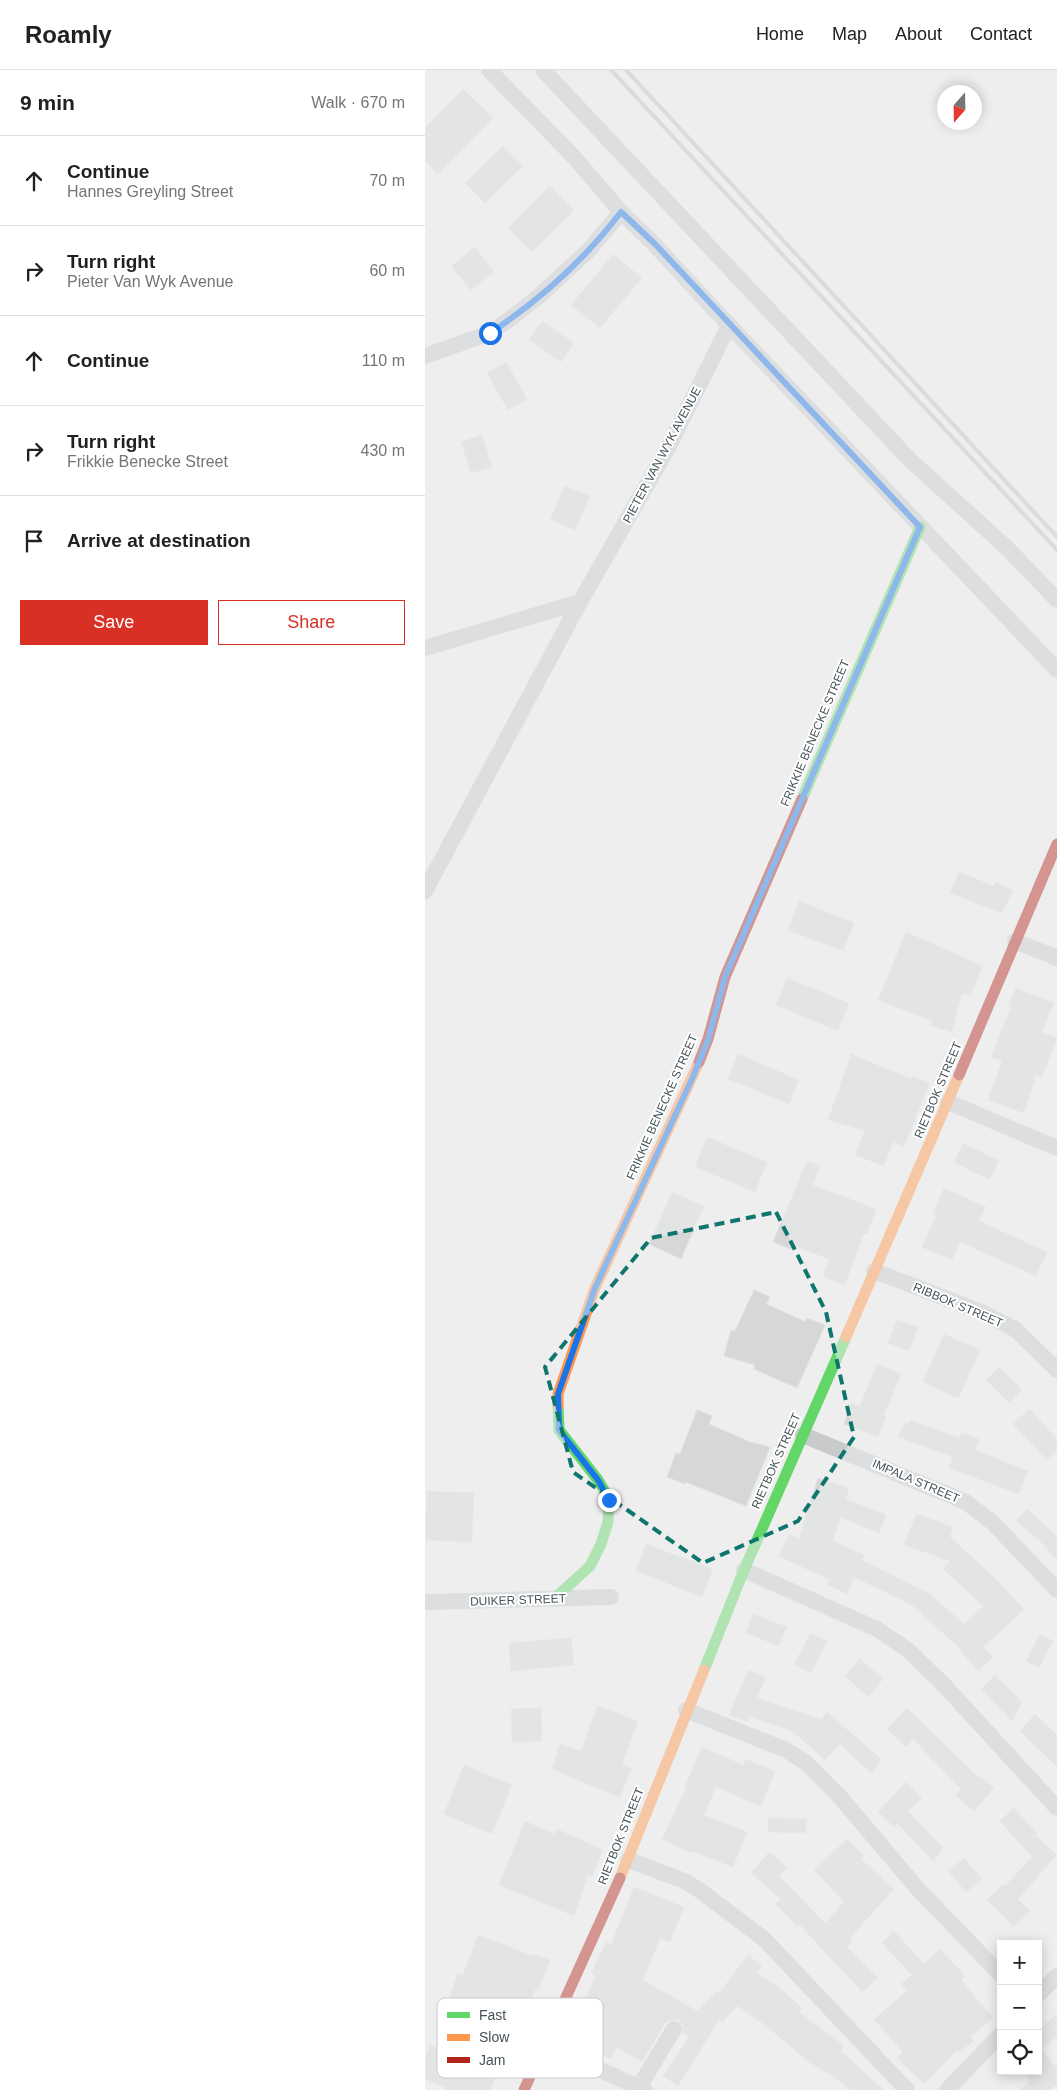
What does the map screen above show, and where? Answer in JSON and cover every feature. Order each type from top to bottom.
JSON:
[{"type":"street","points":[[489,70],[579,163],[621,212],[655,244],[729,325],[1057,670]]},
{"type":"street","points":[[543,70],[910,460],[1007,548],[1057,600]]},
{"type":"street","points":[[425,356],[483,336],[506,322],[538,297],[589,250],[621,212]]},
{"type":"street","name":"PIETER VAN WYK AVENUE","points":[[425,891],[580,602],[669,448],[729,325]]},
{"type":"street","name":"FRIKKIE BENECKE STREET","points":[[554,1599],[590,1566],[601,1544],[608,1522],[609,1500],[598,1480],[559,1430],[558,1394],[595,1288],[705,1047],[725,977],[920,527]]},
{"type":"street","points":[[425,648],[580,602]]},
{"type":"street","name":"RIETBOK STREET","points":[[566,1998],[627,1860],[744,1570],[948,1102],[1057,844]]},
{"type":"street","points":[[1015,941],[1057,958]]},
{"type":"street","points":[[948,1102],[1057,1148]]},
{"type":"street","name":"RIBBOK STREET","points":[[874,1271],[979,1312],[1015,1329],[1057,1370]]},
{"type":"street","name":"IMPALA STREET","points":[[803,1435],[966,1502],[993,1523],[1057,1590]]},
{"type":"street","points":[[744,1570],[877,1629],[908,1650],[943,1684],[1057,1808]]},
{"type":"street","name":"DUIKER STREET","points":[[425,1602],[611,1597]]},
{"type":"street","points":[[686,1710],[786,1750],[805,1762],[841,1798],[893,1862],[943,1917],[997,1971]]},
{"type":"street","points":[[627,1860],[682,1880],[698,1889],[765,1939],[907,2090]]},
{"type":"street","points":[[1042,1991],[1057,1976]]},
{"type":"street","points":[[603,2072],[635,2087],[674,2029]]},
{"type":"street","points":[[947,2090],[997,2038]]},
{"type":"street","name":"RIETBOK STREET","points":[[524,2090],[530,2078]]},
{"type":"highlighted area","points":[[776,1212],[826,1312],[854,1437],[798,1521],[703,1563],[573,1472],[545,1367],[651,1238]]},
{"type":"building","points":[[463,89],[493,118],[438,174],[425,161],[425,128]]},
{"type":"building","points":[[503,146],[523,166],[485,203],[465,183]]},
{"type":"building","points":[[550,186],[574,210],[532,252],[508,228]]},
{"type":"building","points":[[475,247],[494,272],[471,290],[451,266]]},
{"type":"building","points":[[613,254],[642,278],[600,328],[571,305]]},
{"type":"building","points":[[542,321],[574,343],[561,362],[529,340]]},
{"type":"building","points":[[506,362],[527,399],[508,410],[487,373]]},
{"type":"building","points":[[482,435],[492,467],[471,473],[461,442]]},
{"type":"building","points":[[565,486],[590,496],[575,530],[550,519]]},
{"type":"building","points":[[959,872],[994,886],[995,882],[1013,890],[1002,913],[950,893]]},
{"type":"building","points":[[799,901],[854,923],[843,951],[788,930]]},
{"type":"building","points":[[906,932],[983,966],[970,996],[962,993],[952,1032],[931,1026],[932,1021],[878,1000]]},
{"type":"building","points":[[787,978],[849,1003],[838,1031],[776,1005]]},
{"type":"building","points":[[1016,988],[1054,1003],[1042,1032],[1057,1038],[1042,1077],[1036,1075],[1024,1113],[988,1100],[1002,1061],[991,1057],[1012,1004],[1009,1003]]},
{"type":"building","points":[[738,1054],[799,1080],[789,1104],[728,1079]]},
{"type":"building","points":[[851,1054],[911,1079],[912,1076],[930,1083],[904,1146],[893,1142],[884,1166],[855,1155],[865,1131],[828,1120]]},
{"type":"building","points":[[707,1137],[767,1162],[755,1192],[695,1167]]},
{"type":"building","points":[[963,1143],[999,1161],[989,1180],[954,1162]]},
{"type":"building","points":[[807,1161],[820,1166],[813,1185],[876,1209],[867,1234],[864,1233],[845,1285],[823,1277],[829,1259],[793,1246],[791,1249],[773,1242]]},
{"type":"building","points":[[944,1188],[986,1207],[979,1221],[1047,1252],[1036,1276],[960,1242],[952,1260],[922,1247],[936,1216],[933,1214]]},
{"type":"building","points":[[672,1192],[704,1206],[681,1259],[649,1244]]},
{"type":"building","points":[[754,1290],[770,1297],[766,1304],[806,1322],[807,1318],[825,1325],[797,1388],[754,1369],[755,1365],[724,1356],[731,1330],[735,1331]]},
{"type":"building","points":[[897,1320],[918,1327],[909,1351],[888,1343]]},
{"type":"building","points":[[944,1334],[980,1350],[959,1397],[954,1397],[923,1382]]},
{"type":"building","points":[[877,1364],[901,1374],[884,1415],[886,1416],[878,1437],[844,1424],[851,1403],[860,1406]]},
{"type":"building","points":[[999,1367],[1022,1390],[1009,1403],[986,1380]]},
{"type":"building","points":[[1029,1409],[1057,1439],[1057,1450],[1047,1460],[1013,1424]]},
{"type":"building","points":[[697,1410],[712,1416],[709,1424],[750,1442],[770,1447],[746,1506],[686,1482],[685,1484],[667,1477],[676,1453],[680,1454]]},
{"type":"building","points":[[910,1420],[959,1438],[961,1433],[979,1439],[975,1450],[1028,1471],[1019,1494],[949,1468],[953,1457],[898,1437],[905,1422],[908,1424]]},
{"type":"building","points":[[818,1478],[849,1488],[846,1499],[886,1515],[879,1533],[840,1517],[833,1541],[864,1555],[862,1560],[930,1594],[964,1624],[984,1606],[943,1569],[950,1561],[904,1545],[916,1514],[953,1527],[950,1537],[999,1582],[1024,1610],[983,1647],[993,1657],[978,1671],[956,1645],[912,1605],[854,1577],[847,1594],[828,1585],[830,1580],[779,1556],[789,1535],[799,1539]]},
{"type":"building","points":[[427,1491],[474,1493],[472,1542],[425,1540]]},
{"type":"building","points":[[1027,1509],[1057,1536],[1057,1560],[1039,1540],[1016,1521]]},
{"type":"building","points":[[646,1544],[713,1569],[702,1597],[636,1571]]},
{"type":"building","points":[[753,1614],[787,1627],[779,1646],[746,1633]]},
{"type":"building","points":[[811,1633],[827,1641],[811,1673],[794,1664]]},
{"type":"building","points":[[1040,1634],[1053,1641],[1039,1668],[1026,1661]]},
{"type":"building","points":[[571,1638],[574,1665],[511,1671],[509,1643]]},
{"type":"building","points":[[860,1659],[883,1679],[868,1697],[845,1676]]},
{"type":"building","points":[[748,1670],[766,1677],[757,1698],[821,1719],[827,1712],[882,1760],[871,1773],[840,1744],[825,1760],[792,1731],[750,1717],[748,1722],[729,1715]]},
{"type":"building","points":[[995,1675],[1022,1702],[1012,1721],[981,1689]]},
{"type":"building","points":[[597,1706],[638,1721],[622,1764],[631,1768],[620,1798],[552,1769],[560,1744],[581,1751]]},
{"type":"building","points":[[541,1708],[542,1741],[512,1742],[511,1709]]},
{"type":"building","points":[[907,1708],[974,1773],[994,1788],[974,1811],[955,1795],[961,1789],[913,1739],[906,1747],[887,1729]]},
{"type":"building","points":[[1035,1714],[1057,1735],[1057,1767],[1020,1731]]},
{"type":"building","points":[[702,1747],[743,1765],[745,1759],[775,1771],[761,1806],[716,1787],[704,1815],[747,1832],[733,1867],[691,1851],[690,1853],[662,1839],[687,1787],[685,1786]]},
{"type":"building","points":[[464,1765],[512,1785],[492,1834],[444,1814]]},
{"type":"building","points":[[906,1782],[922,1798],[908,1811],[943,1848],[933,1861],[897,1823],[894,1827],[878,1812]]},
{"type":"building","points":[[1014,1808],[1037,1833],[1035,1835],[1057,1855],[1018,1899],[1030,1911],[1014,1927],[987,1900],[1003,1884],[1005,1886],[1032,1857],[1000,1821]]},
{"type":"building","points":[[768,1818],[806,1819],[806,1833],[768,1832]]},
{"type":"building","points":[[525,1821],[554,1834],[557,1829],[603,1850],[592,1877],[588,1875],[574,1916],[499,1885]]},
{"type":"building","points":[[847,1839],[864,1856],[861,1859],[894,1889],[849,1939],[852,1942],[847,1947],[878,1978],[862,1992],[800,1925],[798,1927],[775,1904],[781,1899],[751,1873],[769,1852],[787,1867],[779,1876],[825,1923],[844,1902],[814,1870]]},
{"type":"building","points":[[964,1858],[982,1879],[966,1892],[948,1871]]},
{"type":"building","points":[[634,1887],[684,1907],[670,1942],[660,1938],[643,1980],[697,2011],[717,1991],[719,1993],[748,1955],[762,1966],[757,1973],[781,1989],[802,2008],[799,2012],[844,2046],[841,2051],[884,2090],[850,2090],[827,2071],[826,2073],[809,2062],[765,2025],[737,2006],[722,2022],[719,2020],[678,2086],[663,2076],[689,2037],[683,2033],[683,2025],[679,2020],[674,2019],[665,2023],[642,2062],[616,2047],[611,2059],[603,2055],[603,1998],[586,1998],[596,1976],[592,1974],[595,1965],[606,1942],[611,1944]]},
{"type":"building","points":[[894,1931],[924,1964],[940,1949],[965,1976],[961,1980],[993,2018],[970,2037],[974,2041],[959,2052],[957,2050],[924,2084],[897,2058],[903,2052],[874,2019],[907,1991],[901,1984],[912,1975],[882,1943]]},
{"type":"building","points":[[478,1935],[533,1956],[534,1954],[550,1960],[538,1991],[535,1989],[532,1998],[449,1998],[458,1973],[463,1975]]},
{"type":"building","points":[[1057,2014],[1057,2036],[1042,2049],[1042,2030],[1042,2027]]},
{"type":"building","points":[[430,2045],[437,2048],[437,2078],[495,2078],[490,2090],[445,2090],[446,2087],[425,2079],[425,2057]]},
{"type":"building","points":[[1042,2049],[1057,2069],[1057,2084],[1050,2090],[1019,2090],[1031,2081],[1026,2075],[1042,2075]]},
{"type":"railway","points":[[611,70],[1057,550]]},
{"type":"railway","points":[[626,70],[1057,537]]},
{"type":"traffic: fast","points":[[802,799],[920,527]]},
{"type":"traffic: fast","points":[[704,1670],[744,1570],[846,1337]]},
{"type":"traffic: fast","points":[[554,1599],[590,1566],[601,1544],[608,1522],[609,1499],[598,1480],[559,1430],[558,1406]]},
{"type":"traffic: slow","points":[[558,1406],[558,1394],[595,1288],[699,1062]]},
{"type":"traffic: slow","points":[[846,1337],[959,1075]]},
{"type":"traffic: slow","points":[[620,1878],[704,1670]]},
{"type":"traffic: jam","points":[[699,1062],[708,1039],[725,977],[802,799]]},
{"type":"traffic: jam","points":[[959,1075],[1057,844]]},
{"type":"traffic: jam","points":[[566,1998],[620,1878]]},
{"type":"traffic: jam","points":[[524,2090],[529,2078]]},
{"type":"route","points":[[490,333],[538,297],[589,250],[621,212],[655,244],[711,306],[920,527],[725,977],[715,1006],[708,1040],[692,1079],[595,1288],[558,1394],[559,1430],[598,1480],[609,1500]]}]
